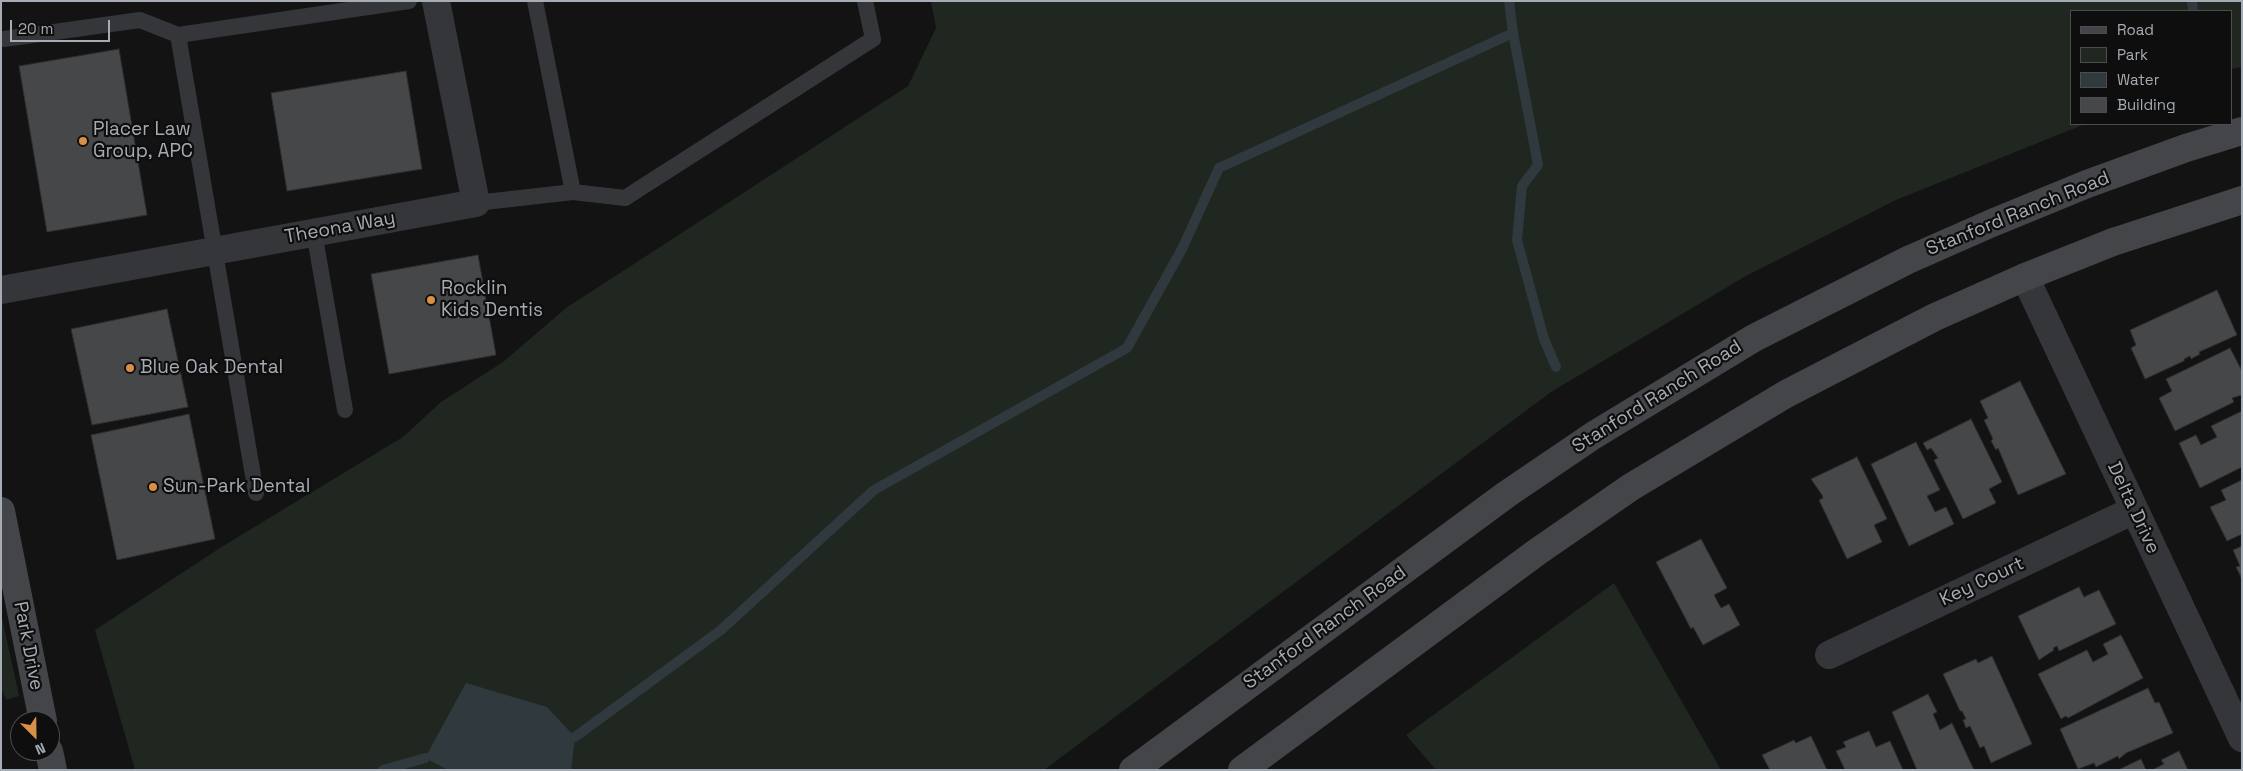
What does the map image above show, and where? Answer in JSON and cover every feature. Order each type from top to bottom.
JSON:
[{"type":"main road","name":"Stanford Ranch Road","points":[[1133,770],[1507,494],[1594,435],[1746,342],[1908,260],[1992,223],[2087,184],[2186,148],[2242,132]]},
{"type":"main road","points":[[1242,770],[1537,552],[1631,487],[1720,431],[1846,362],[1935,317],[2025,277],[2113,242],[2242,200]]},
{"type":"main road","name":"Park Drive","points":[[1,511],[41,711]]},
{"type":"street","points":[[436,1],[476,203]]},
{"type":"street","name":"Theona Way","points":[[1,290],[476,203]]},
{"type":"street","name":"Delta Drive","points":[[2025,277],[2242,738]]},
{"type":"street","name":"Key Court","points":[[1829,655],[2134,510]]},
{"type":"lane","points":[[4,39],[140,20],[178,35],[409,1]]},
{"type":"lane","points":[[535,1],[574,192]]},
{"type":"lane","points":[[476,203],[574,192],[625,198],[872,39],[865,1]]},
{"type":"lane","points":[[178,35],[213,251],[256,493]]},
{"type":"lane","points":[[314,232],[345,410]]},
{"type":"green space","points":[[931,1],[2242,1],[2242,67],[2233,69],[2233,10],[2070,10],[2070,125],[2083,125],[1896,200],[1746,276],[1551,392],[1044,770],[135,770],[95,630],[223,546],[403,437],[441,402],[503,362],[566,308],[908,86],[936,28]]},
{"type":"green space","points":[[1614,583],[1721,770],[1436,770],[1406,735]]},
{"type":"green space","points":[[1,613],[19,696],[6,700],[1,688]]},
{"type":"water","points":[[466,683],[547,707],[575,737],[571,770],[448,770],[425,758]]},
{"type":"building","name":"Placer Law Group, APC","points":[[119,49],[147,215],[47,232],[19,66]]},
{"type":"building","points":[[406,71],[422,169],[287,191],[271,93]]},
{"type":"building","name":"Rocklin Kids Dentis","points":[[478,255],[496,355],[389,374],[371,274]]},
{"type":"building","points":[[2217,290],[2237,335],[2199,352],[2200,354],[2191,359],[2190,356],[2184,359],[2184,361],[2145,379],[2131,348],[2136,345],[2130,330]]},
{"type":"building","name":"Blue Oak Dental","points":[[167,309],[188,407],[92,425],[71,329]]},
{"type":"building","points":[[2230,348],[2242,371],[2242,395],[2232,398],[2234,402],[2175,431],[2159,398],[2172,391],[2166,379]]},
{"type":"building","points":[[2020,381],[2066,474],[2018,495],[1998,448],[1996,450],[1991,441],[1993,439],[1984,420],[1988,418],[1980,401]]},
{"type":"building","points":[[2242,411],[2242,467],[2200,488],[2179,443],[2196,435],[2201,445],[2217,437],[2211,426]]},
{"type":"building","name":"Sun-Park Dental","points":[[189,414],[215,539],[117,560],[91,435]]},
{"type":"building","points":[[1971,419],[2002,482],[1989,489],[1996,503],[1963,519],[1934,460],[1938,458],[1931,448],[1927,450],[1923,443]]},
{"type":"building","points":[[1916,442],[1940,490],[1927,496],[1935,512],[1946,507],[1954,524],[1909,546],[1871,464]]},
{"type":"building","points":[[1857,457],[1887,519],[1874,525],[1882,542],[1847,559],[1819,500],[1823,498],[1822,495],[1811,479]]},
{"type":"building","points":[[2242,480],[2242,534],[2227,541],[2210,507],[2226,500],[2221,490]]},
{"type":"building","points":[[1701,539],[1727,588],[1714,595],[1721,608],[1729,604],[1740,625],[1703,645],[1693,627],[1691,629],[1656,562]]},
{"type":"building","points":[[2242,546],[2242,579],[2236,567],[2240,566],[2233,550]]},
{"type":"building","points":[[2079,587],[2084,597],[2099,590],[2116,624],[2059,651],[2057,646],[2039,660],[2018,616]]},
{"type":"building","points":[[2121,635],[2143,678],[2068,718],[2066,716],[2061,719],[2038,674],[2087,650],[2093,662],[2108,654],[2103,644]]},
{"type":"building","points":[[1992,656],[2032,744],[1991,763],[1984,746],[1980,748],[1970,726],[1966,728],[1963,720],[1966,719],[1962,711],[1960,711],[1943,674],[1976,659],[1978,663]]},
{"type":"building","points":[[2148,688],[2155,703],[2159,702],[2173,733],[2126,753],[2119,759],[2118,756],[2096,767],[2094,763],[2078,769],[2060,729]]},
{"type":"building","points":[[1928,694],[1937,712],[1933,714],[1940,730],[1952,723],[1974,770],[1917,770],[1892,712]]},
{"type":"building","points":[[1869,731],[1876,747],[1890,741],[1903,770],[1845,770],[1836,751],[1846,747],[1843,742]]},
{"type":"building","points":[[1811,736],[1827,770],[1770,770],[1762,755],[1794,740],[1796,743]]},
{"type":"building","points":[[2179,751],[2188,770],[2152,770],[2164,764],[2161,760]]},
{"type":"building","points":[[2141,759],[2146,770],[2118,770]]},
{"type":"waterway","points":[[575,737],[721,630],[874,490],[1127,348],[1182,249],[1219,168],[1513,33],[1509,1]]},
{"type":"waterway","points":[[2192,1],[2193,10]]},
{"type":"waterway","points":[[1513,33],[1538,165],[1522,186],[1517,240],[1544,339],[1556,367]]},
{"type":"waterway","points":[[383,770],[425,758]]},
{"type":"place","name":"Placer Law Group, APC","points":[[83,141]]},
{"type":"place","name":"Rocklin Kids Dentis","points":[[431,300]]},
{"type":"place","name":"Blue Oak Dental","points":[[130,368]]},
{"type":"place","name":"Sun-Park Dental","points":[[153,487]]}]
